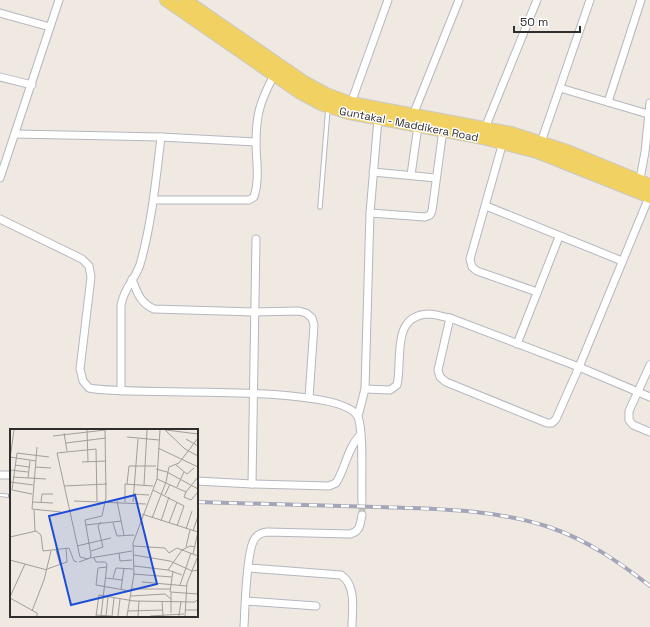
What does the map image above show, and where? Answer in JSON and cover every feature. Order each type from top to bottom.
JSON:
[{"type":"main road","name":"Guntakal - Maddikera Road","points":[[166,0],[299,92],[328,107],[378,119],[503,142],[539,147],[647,189]]},
{"type":"main road","name":"Guntakal - Maddikera Road","points":[[186,0],[304,82],[326,94],[351,103],[485,128],[539,147],[647,189]]},
{"type":"street","points":[[0,178],[59,0]]},
{"type":"street","points":[[351,103],[388,0]]},
{"type":"street","points":[[413,115],[459,0]]},
{"type":"street","points":[[485,128],[537,0]]},
{"type":"street","points":[[539,147],[590,0]]},
{"type":"street","points":[[608,102],[641,0]]},
{"type":"street","points":[[0,13],[50,27]]},
{"type":"street","points":[[154,200],[249,200],[254,197],[258,179],[256,142],[259,106],[274,75]]},
{"type":"street","points":[[0,77],[32,85]]},
{"type":"street","points":[[560,88],[648,114]]},
{"type":"street","points":[[450,318],[438,370],[440,377],[446,382],[547,423],[552,423],[556,419],[622,261],[647,189],[647,141],[650,103]]},
{"type":"street","points":[[362,502],[358,416],[365,389],[370,213],[378,119]]},
{"type":"street","points":[[412,175],[418,126]]},
{"type":"street","points":[[370,213],[425,217],[430,215],[432,211],[443,130]]},
{"type":"street","points":[[15,134],[160,137],[256,142]]},
{"type":"street","points":[[121,391],[121,305],[123,294],[141,263],[154,200],[160,137]]},
{"type":"street","points":[[503,142],[470,260],[472,267],[537,292]]},
{"type":"street","points":[[373,172],[436,178]]},
{"type":"street","points":[[486,206],[622,261]]},
{"type":"street","points":[[0,219],[82,259],[89,266],[91,277],[80,369],[83,381],[89,388],[121,391],[210,392],[309,398],[336,402],[350,408],[358,416]]},
{"type":"street","points":[[517,344],[559,236]]},
{"type":"street","points":[[252,484],[256,239]]},
{"type":"street","points":[[132,279],[140,298],[146,306],[154,309],[254,312],[298,311],[306,313],[312,318],[314,325],[309,398]]},
{"type":"street","points":[[365,389],[390,390],[397,385],[400,376],[400,337],[406,324],[416,316],[430,314],[450,318],[579,367],[650,397]]},
{"type":"street","points":[[650,365],[629,411],[628,420],[633,425],[650,432]]},
{"type":"street","points":[[198,481],[329,486],[336,483],[341,475],[350,449],[360,435]]},
{"type":"street","points":[[244,627],[252,542],[261,533],[350,534],[357,532],[359,529],[362,515]]},
{"type":"street","points":[[249,568],[341,575],[347,579],[351,586],[352,627]]},
{"type":"street","points":[[246,601],[316,606]]},
{"type":"lane","points":[[320,207],[328,107]]},
{"type":"tunnel","points":[[362,502],[362,515]]},
{"type":"railway","points":[[0,495],[10,496]]},
{"type":"railway","points":[[198,502],[421,508],[486,513],[528,521],[563,532],[602,552],[650,586]]}]
